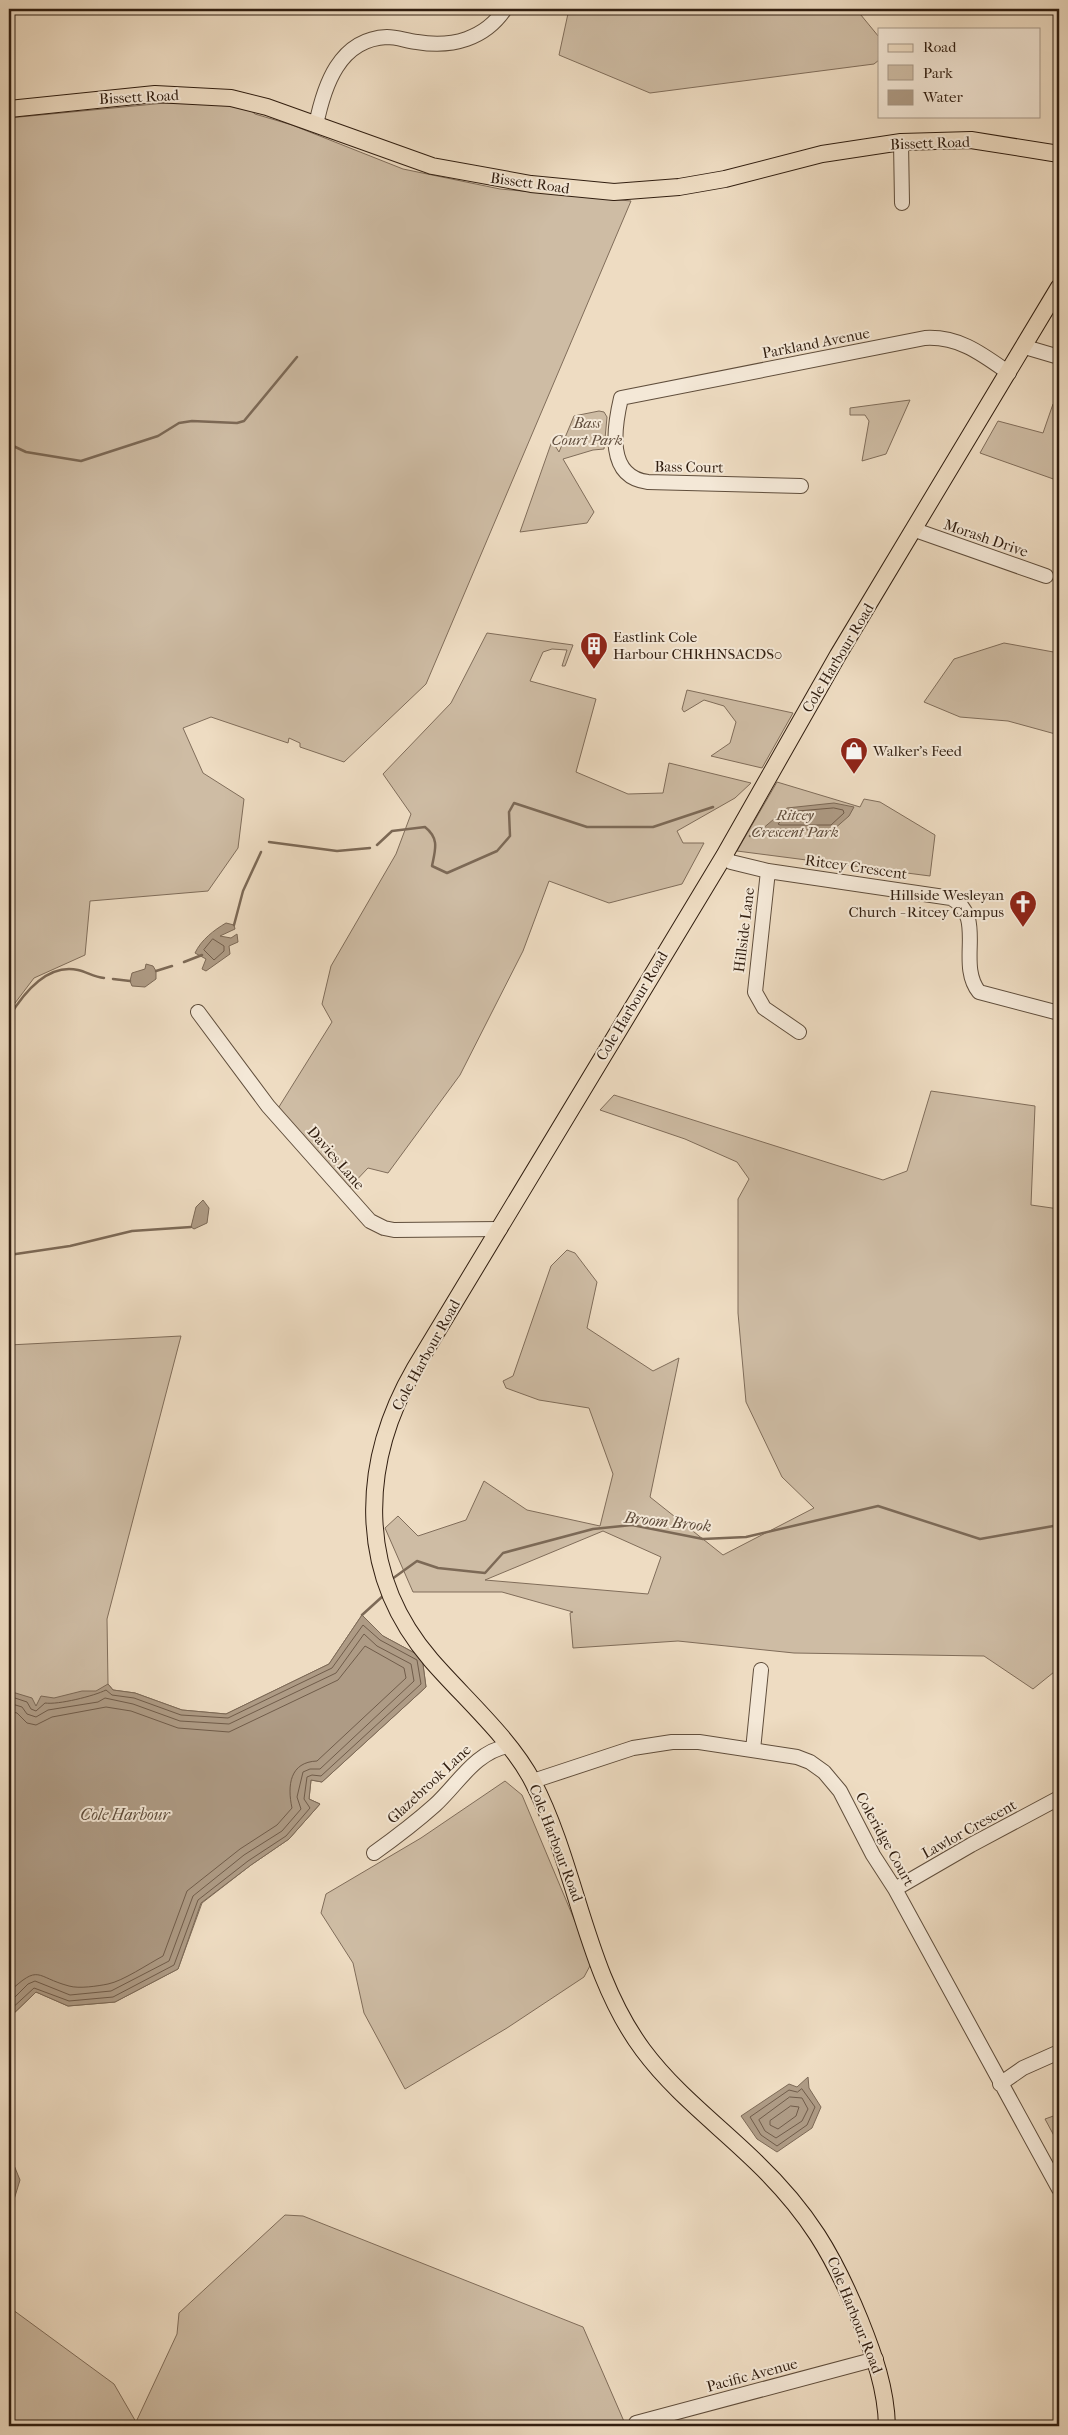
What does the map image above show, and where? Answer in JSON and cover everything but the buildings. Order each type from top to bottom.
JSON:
[{"type":"main road","name":"Bissett Road","points":[[9,109],[125,95],[192,94],[231,98],[253,103],[403,157],[449,170],[546,186],[614,192],[679,187],[725,179],[822,154],[901,142],[971,140],[1059,154]]},
{"type":"main road","name":"Cole Harbour Road","points":[[888,2426],[887,2403],[876,2359],[841,2274],[806,2216],[786,2191],[679,2092],[660,2073],[640,2046],[623,2016],[604,1975],[548,1817],[533,1781],[508,1746],[430,1659],[402,1618],[381,1568],[373,1509],[380,1450],[400,1396],[415,1368],[500,1229],[614,1035],[724,856],[838,656],[1010,373],[1059,287]]},
{"type":"street","points":[[316,125],[330,77],[344,56],[357,46],[371,40],[387,37],[430,44],[461,42],[484,31],[505,9]]},
{"type":"street","points":[[901,142],[902,203]]},
{"type":"street","name":"Parkland Avenue","points":[[621,398],[925,338],[950,339],[965,344],[1010,373]]},
{"type":"street","points":[[1025,347],[1059,358]]},
{"type":"street","name":"Bass Court","points":[[621,398],[616,431],[617,457],[623,471],[633,478],[648,482],[801,486]]},
{"type":"street","name":"Morash Drive","points":[[915,530],[1046,576]]},
{"type":"street","name":"Ritcey Crescent","points":[[724,856],[731,862],[768,871],[951,898],[963,908],[969,918],[970,974],[979,992],[1059,1013]]},
{"type":"street","name":"Hillside Lane","points":[[768,871],[755,992],[764,1008],[798,1032]]},
{"type":"street","name":"Davies Lane","points":[[198,1012],[268,1106],[370,1221],[384,1228],[394,1230],[500,1229]]},
{"type":"street","points":[[753,1750],[761,1670]]},
{"type":"street","name":"Coleridge Court","points":[[533,1781],[620,1751],[647,1744],[700,1742],[797,1757],[817,1767],[830,1778],[840,1791],[873,1855],[895,1889],[1059,2189]]},
{"type":"street","name":"Glazebrook Lane","points":[[374,1852],[436,1804],[480,1758],[498,1748],[508,1746]]},
{"type":"street","name":"Lawlor Crescent","points":[[895,1889],[971,1845],[1059,1798]]},
{"type":"street","points":[[1000,2084],[1032,2063],[1059,2052]]},
{"type":"street","name":"Pacific Avenue","points":[[636,2423],[876,2359]]},
{"type":"green space","points":[[569,9],[856,9],[878,36],[878,61],[874,64],[650,93],[559,55]]},
{"type":"green space","points":[[165,103],[242,103],[255,114],[292,125],[403,169],[500,189],[631,201],[426,684],[344,762],[300,747],[300,743],[289,738],[288,743],[211,717],[183,728],[203,773],[244,799],[238,848],[208,891],[90,901],[85,955],[34,978],[9,1011],[9,118]]},
{"type":"green space","points":[[910,400],[886,454],[862,461],[869,421],[865,415],[850,415],[850,408]]},
{"type":"green space","points":[[1053,404],[1059,407],[1059,481],[980,453],[998,421],[1043,433]]},
{"type":"green space","name":"Bass Court Park","points":[[599,411],[604,412],[607,417],[604,449],[593,450],[563,459],[594,512],[587,523],[520,532],[552,441],[559,452],[574,416]]},
{"type":"green space","points":[[487,633],[573,645],[565,666],[562,666],[567,650],[552,649],[543,652],[530,681],[596,699],[576,772],[628,794],[663,793],[669,763],[751,783],[735,798],[677,831],[683,843],[704,843],[682,884],[609,903],[549,881],[523,951],[460,1075],[388,1173],[368,1168],[349,1188],[277,1110],[332,1022],[322,1004],[331,966],[396,854],[411,814],[383,774],[451,703]]},
{"type":"green space","points":[[1004,643],[1059,653],[1059,735],[1008,721],[960,717],[924,702],[954,659]]},
{"type":"green space","points":[[687,690],[793,713],[762,768],[711,756],[730,743],[736,722],[724,706],[704,700],[684,712],[682,709]]},
{"type":"green space","name":"Ritcey Crescent Park","points":[[777,782],[860,807],[864,799],[880,802],[935,835],[930,876],[737,851]]},
{"type":"green space","points":[[931,1091],[1035,1106],[1031,1205],[1059,1209],[1059,1668],[1033,1689],[984,1656],[794,1653],[678,1641],[573,1648],[570,1613],[573,1612],[502,1592],[413,1592],[385,1528],[398,1516],[418,1536],[466,1520],[484,1481],[527,1510],[600,1526],[613,1474],[589,1408],[539,1400],[506,1388],[503,1381],[513,1376],[551,1266],[567,1250],[575,1253],[597,1282],[587,1328],[653,1371],[679,1358],[650,1497],[723,1555],[814,1508],[782,1477],[746,1402],[738,1313],[738,1199],[749,1179],[737,1162],[685,1139],[600,1110],[614,1095],[883,1180],[907,1171]],"holes":[[[603,1531],[661,1557],[648,1594],[485,1580]]]},
{"type":"green space","name":"Cole Harbour","points":[[181,1336],[107,1619],[108,1684],[113,1690],[135,1693],[182,1710],[226,1714],[329,1664],[362,1615],[383,1636],[422,1657],[426,1687],[322,1782],[311,1780],[309,1799],[320,1804],[289,1839],[251,1865],[202,1903],[178,1969],[115,2002],[68,2006],[36,1992],[9,2018],[9,1345]]},
{"type":"green space","points":[[505,1781],[522,1795],[592,1962],[584,1977],[507,2028],[405,2089],[364,2013],[353,1963],[321,1913],[326,1894],[421,1838]]},
{"type":"green space","points":[[1059,2114],[1059,2145],[1045,2119]]},
{"type":"green space","points":[[285,2215],[303,2216],[583,2327],[626,2426],[9,2426],[9,2307],[114,2384],[136,2422],[177,2334],[179,2313]]},
{"type":"water","points":[[834,803],[854,807],[849,816],[833,830],[761,830],[787,808]]},
{"type":"water","points":[[226,923],[234,925],[235,929],[220,936],[231,938],[237,934],[238,942],[229,946],[230,954],[206,971],[202,969],[206,959],[195,953],[208,936]]},
{"type":"water","points":[[146,964],[153,966],[156,971],[156,979],[145,987],[132,986],[130,981],[132,973],[145,969]]},
{"type":"water","points":[[203,1200],[209,1208],[207,1223],[194,1229],[191,1227],[196,1207]]},
{"type":"water","name":"Cole Harbour","points":[[362,1615],[383,1636],[422,1657],[426,1687],[322,1782],[311,1780],[309,1799],[320,1804],[289,1839],[201,1903],[178,1969],[115,2002],[68,2006],[36,1992],[9,2018],[9,1691],[32,1698],[36,1706],[41,1696],[54,1698],[82,1691],[96,1691],[108,1684],[113,1690],[135,1693],[182,1710],[226,1714],[329,1664]]},
{"type":"water","points":[[808,2077],[809,2088],[821,2107],[812,2128],[777,2152],[757,2139],[741,2116],[789,2084],[797,2087]]},
{"type":"water","points":[[9,2153],[20,2180],[9,2216]]},
{"type":"waterway","points":[[9,444],[26,452],[81,461],[158,436],[179,423],[192,421],[237,423],[244,421],[297,357]]},
{"type":"waterway","points":[[377,845],[392,831],[425,827],[430,831],[435,840],[432,866],[447,873],[497,851],[510,836],[509,812],[514,803],[587,827],[653,827],[713,807]]},
{"type":"waterway","points":[[750,836],[761,830]]},
{"type":"waterway","points":[[269,842],[337,851],[370,848]]},
{"type":"waterway","points":[[234,925],[243,891],[261,852]]},
{"type":"waterway","points":[[184,962],[202,955]]},
{"type":"waterway","points":[[156,971],[172,966]]},
{"type":"waterway","points":[[9,1017],[21,999],[37,982],[56,971],[78,970],[104,978]]},
{"type":"waterway","points":[[113,979],[130,981]]},
{"type":"waterway","points":[[9,1255],[70,1246],[132,1231],[191,1227]]},
{"type":"waterway","name":"Broom Brook","points":[[392,1579],[417,1561],[438,1568],[485,1573],[503,1553],[593,1529],[632,1525],[703,1539],[746,1537],[878,1506],[980,1539],[1059,1525]]},
{"type":"waterway","name":"Broom Brook","points":[[362,1615],[384,1595]]},
{"type":"place","name":"Eastlink Cole Harbour CHRHNSACDS0","points":[[594,670]]},
{"type":"place","name":"Walker's Feed","points":[[854,775]]},
{"type":"place","name":"Hillside Wesleyan Church - Ritcey Campus","points":[[1023,928]]}]
